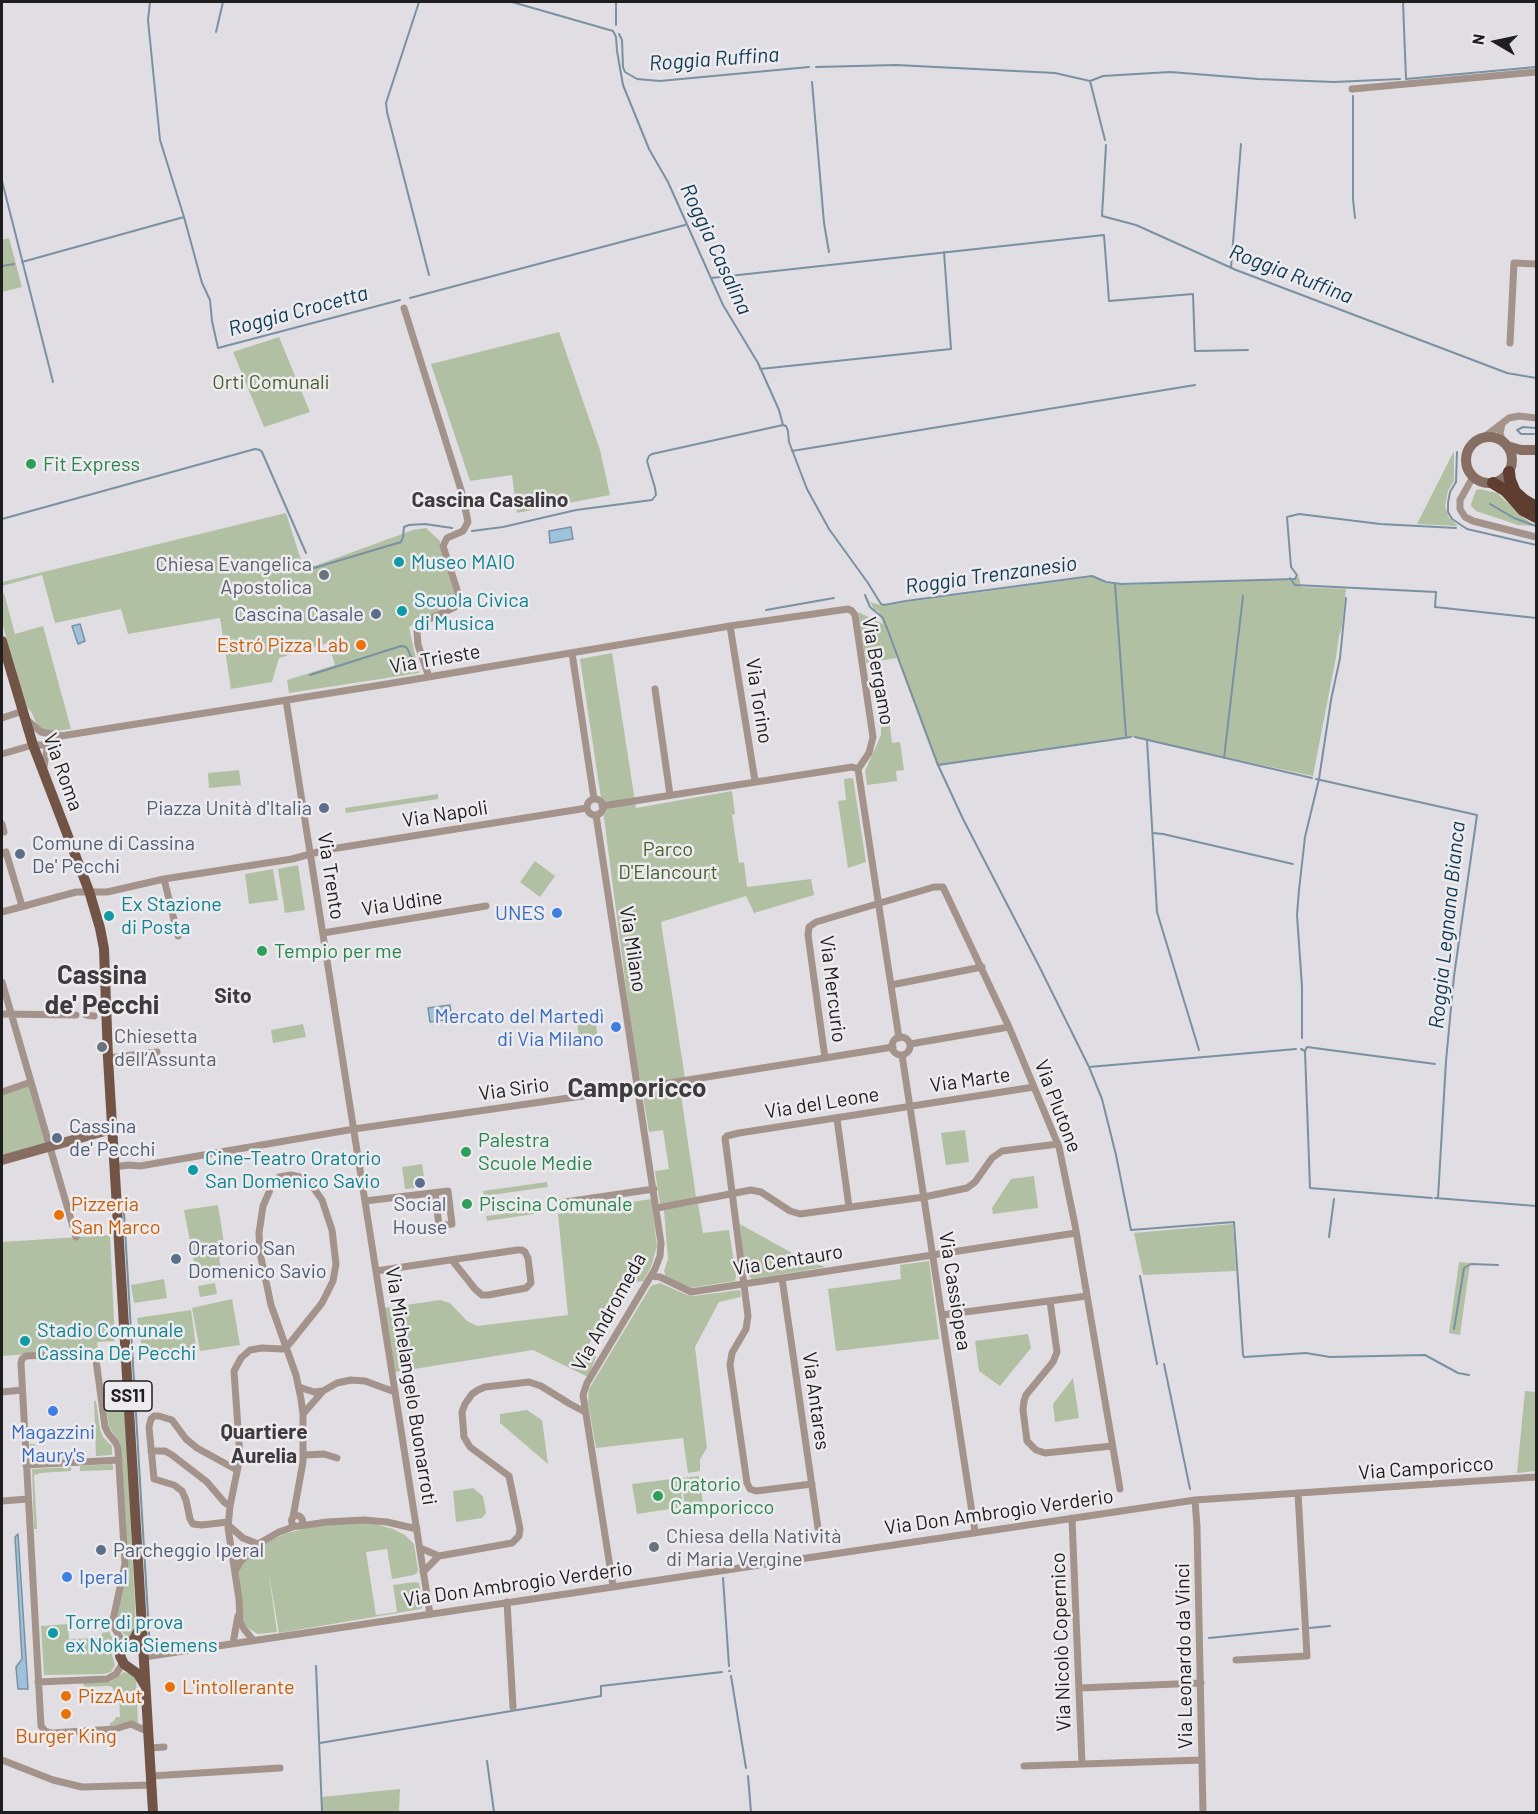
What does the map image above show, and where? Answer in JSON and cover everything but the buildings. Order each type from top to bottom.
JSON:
[{"type":"highway","points":[[1510,468],[1510,480],[1515,492],[1536,507]]},
{"type":"highway","points":[[1493,483],[1506,491],[1523,510],[1536,517]]},
{"type":"main road","name":"Via Roma","points":[[2,641],[33,745],[89,891],[103,945],[96,1016],[108,1058],[114,1167]]},
{"type":"main road","name":"SS11","points":[[114,1167],[153,1812]]},
{"type":"main road","points":[[141,1625],[136,1637],[120,1654],[125,1665],[138,1674],[146,1687]]},
{"type":"main road","points":[[125,1665],[133,1668],[138,1666],[145,1655],[135,1644],[127,1645]]},
{"type":"street","points":[[1352,89],[1536,72]]},
{"type":"street","points":[[1510,343],[1514,263],[1536,264]]},
{"type":"street","points":[[404,308],[462,493],[468,522],[462,532],[446,539],[443,546],[459,596],[459,603],[423,622],[417,632],[418,645],[429,677]]},
{"type":"street","points":[[1536,418],[1514,417],[1473,442],[1466,453],[1466,465],[1473,477],[1482,482],[1493,483],[1501,480],[1519,459],[1536,452]]},
{"type":"street","points":[[1503,422],[1500,432],[1511,453],[1510,468]]},
{"type":"street","points":[[1484,437],[1492,437],[1518,449],[1536,452]]},
{"type":"street","points":[[1473,477],[1460,501],[1460,509],[1465,517],[1473,522],[1536,537]]},
{"type":"street","name":"Via Trieste","points":[[24,715],[38,730],[46,734],[61,736],[730,626],[851,610]]},
{"type":"street","name":"Via Bergamo","points":[[851,610],[855,615],[873,737],[869,753],[858,769]]},
{"type":"street","name":"Via Torino","points":[[730,626],[755,781]]},
{"type":"street","points":[[572,653],[594,799]]},
{"type":"street","points":[[655,688],[670,795]]},
{"type":"street","name":"Via Trento","points":[[286,700],[354,1129]]},
{"type":"street","points":[[2,718],[24,715]]},
{"type":"street","points":[[33,745],[40,735],[46,734]]},
{"type":"street","points":[[44,773],[45,755],[49,746],[61,736]]},
{"type":"street","points":[[2,754],[33,745],[49,746]]},
{"type":"street","points":[[602,806],[852,766],[858,769],[899,1038]]},
{"type":"street","points":[[594,799],[602,806],[601,812],[596,815],[590,814],[587,808],[588,802],[594,799]]},
{"type":"street","name":"Via Napoli","points":[[2,912],[70,893],[107,892],[164,879],[292,859],[325,850],[587,808]]},
{"type":"street","name":"Via Milano","points":[[596,815],[638,1088]]},
{"type":"street","points":[[2,854],[6,852],[22,906]]},
{"type":"street","points":[[164,879],[178,936]]},
{"type":"street","name":"Via Plutone","points":[[879,904],[934,887],[943,887],[1009,1027],[1058,1144],[1076,1233],[1120,1489]]},
{"type":"street","name":"Via Mercurio","points":[[825,1058],[808,935],[809,928],[816,922],[879,904]]},
{"type":"street","name":"Via Udine","points":[[323,933],[486,906]]},
{"type":"street","points":[[891,986],[982,967]]},
{"type":"street","points":[[2,982],[76,1237]]},
{"type":"street","points":[[2,1014],[76,1015]]},
{"type":"street","points":[[910,1044],[1009,1027]]},
{"type":"street","points":[[899,1038],[905,1038],[910,1044],[909,1050],[902,1055],[895,1052],[892,1047],[895,1040],[899,1038]]},
{"type":"street","name":"Via Sirio","points":[[114,1167],[140,1166],[354,1129],[638,1088],[892,1047]]},
{"type":"street","points":[[108,1058],[157,1052]]},
{"type":"street","name":"Via Cassiopea","points":[[902,1055],[975,1533]]},
{"type":"street","points":[[2,1092],[31,1082]]},
{"type":"street","name":"Via Marte","points":[[910,1106],[1034,1087]]},
{"type":"street","name":"Via Andromeda","points":[[613,1586],[583,1397],[587,1383],[651,1276],[661,1251],[657,1208],[638,1088]]},
{"type":"street","name":"Via del Leone","points":[[732,1192],[724,1140],[727,1136],[910,1106]]},
{"type":"street","points":[[837,1119],[849,1208]]},
{"type":"street","points":[[2,1161],[112,1129]]},
{"type":"street","name":"Via Michelangelo Buonarroti","points":[[354,1129],[430,1614]]},
{"type":"street","points":[[657,1208],[751,1190],[759,1191],[798,1214],[924,1197],[968,1188],[992,1158],[1002,1151],[1058,1144]]},
{"type":"street","points":[[253,1640],[242,1626],[228,1523],[240,1450],[235,1369],[242,1357],[252,1349],[286,1347],[322,1303],[334,1278],[336,1264],[332,1230],[322,1200],[310,1183],[291,1174],[279,1178],[270,1190],[262,1206],[258,1233],[271,1305],[286,1347],[299,1388],[303,1414],[304,1455],[297,1497],[297,1521]]},
{"type":"street","points":[[558,1203],[654,1189]]},
{"type":"street","points":[[365,1201],[448,1191],[452,1224],[439,1226],[435,1193]]},
{"type":"street","points":[[732,1192],[748,1314],[747,1323],[732,1353],[730,1365],[747,1485],[756,1491],[812,1484]]},
{"type":"street","name":"Via Centauro","points":[[651,1276],[659,1277],[691,1292],[1076,1233]]},
{"type":"street","points":[[376,1271],[452,1260],[524,1251],[529,1259],[531,1283],[526,1288],[482,1295],[476,1291],[452,1260]]},
{"type":"street","name":"Via Antares","points":[[782,1278],[818,1528]]},
{"type":"street","points":[[942,1315],[1087,1296]]},
{"type":"street","points":[[1050,1301],[1057,1352],[1053,1362],[1024,1401],[1027,1441],[1035,1449],[1045,1453],[1112,1446]]},
{"type":"street","points":[[127,1645],[115,1629],[113,1620],[124,1566],[118,1446],[105,1428],[96,1360],[92,1354],[87,1353],[25,1357],[21,1363],[22,1390],[42,1728],[52,1733],[114,1730],[131,1724],[149,1732]]},
{"type":"street","points":[[303,1414],[323,1391],[337,1383],[355,1380],[395,1392]]},
{"type":"street","points":[[420,1548],[439,1556],[512,1543],[518,1538],[520,1532],[509,1476],[470,1447],[464,1437],[462,1412],[472,1394],[485,1387],[531,1382],[585,1412]]},
{"type":"street","points":[[299,1388],[314,1392],[323,1391]]},
{"type":"street","points":[[2,1392],[22,1390]]},
{"type":"street","points":[[228,1523],[193,1524],[182,1491],[172,1484],[154,1479],[149,1427],[151,1419],[159,1416],[172,1420],[186,1439],[197,1448],[237,1470]]},
{"type":"street","points":[[151,1451],[165,1451],[172,1455],[205,1480],[230,1506]]},
{"type":"street","points":[[304,1455],[324,1454],[337,1458]]},
{"type":"street","points":[[26,1465],[119,1460]]},
{"type":"street","name":"Via Camporicco","points":[[1318,1491],[1536,1477]]},
{"type":"street","name":"Via Don Ambrogio Verderio","points":[[145,1655],[1195,1500],[1318,1491]]},
{"type":"street","points":[[1236,1660],[1307,1656],[1298,1493]]},
{"type":"street","points":[[2,1501],[28,1499]]},
{"type":"street","name":"Via Leonardo da Vinci","points":[[1195,1500],[1203,1812]]},
{"type":"street","name":"Via Nicolò Copernico","points":[[1072,1518],[1082,1764]]},
{"type":"street","points":[[235,1572],[240,1562],[258,1544],[297,1521],[317,1523],[364,1520],[387,1522],[417,1529]]},
{"type":"street","points":[[228,1523],[241,1537],[258,1544]]},
{"type":"street","points":[[423,1572],[439,1556]]},
{"type":"street","points":[[507,1602],[513,1707]]},
{"type":"street","points":[[233,1643],[240,1610]]},
{"type":"street","points":[[38,1682],[107,1679],[125,1665]]},
{"type":"street","points":[[1079,1688],[1201,1683]]},
{"type":"street","points":[[149,1748],[164,1747]]},
{"type":"street","points":[[2,1760],[69,1785],[103,1787],[151,1780],[280,1768]]},
{"type":"street","points":[[1024,1766],[1202,1760]]},
{"type":"green space","points":[[9,238],[22,287],[2,292],[2,240]]},
{"type":"green space","points":[[559,332],[600,450],[610,495],[517,513],[512,475],[470,481],[431,364]]},
{"type":"green space","name":"Orti Comunali","points":[[279,337],[310,412],[264,427],[233,352]]},
{"type":"green space","points":[[1454,451],[1454,481],[1448,491],[1445,506],[1449,518],[1458,526],[1417,524]]},
{"type":"green space","points":[[1476,490],[1497,493],[1535,526],[1518,525],[1476,511],[1471,504]]},
{"type":"green space","points":[[286,513],[301,560],[309,568],[413,530],[426,528],[440,541],[440,548],[457,601],[409,627],[419,673],[289,693],[287,680],[335,665],[328,643],[279,658],[272,682],[231,689],[220,618],[128,634],[121,609],[55,623],[42,575],[2,586],[2,582]]},
{"type":"green space","points":[[1092,577],[1106,583],[1121,585],[1299,577],[1301,587],[1346,589],[1342,626],[1313,776],[1140,737],[937,766],[897,658],[866,663],[858,612],[883,624],[879,612],[870,602],[884,606]]},
{"type":"green space","points":[[4,593],[15,634],[43,626],[71,729],[50,732],[44,730],[37,725],[27,707],[2,623],[2,594]]},
{"type":"green space","name":"Parco D'Elancourt","points":[[612,653],[636,808],[732,791],[735,814],[732,815],[739,863],[744,862],[747,887],[811,879],[814,895],[754,913],[746,896],[661,922],[685,1078],[639,1086],[604,818],[580,659]]},
{"type":"green space","points":[[890,726],[892,743],[900,742],[904,770],[896,771],[897,781],[867,785],[865,771],[881,735],[881,727]]},
{"type":"green space","points":[[239,770],[241,785],[209,788],[208,773]]},
{"type":"green space","points":[[853,778],[866,862],[848,868],[838,801],[846,800],[844,779]]},
{"type":"green space","points":[[438,794],[438,799],[346,813],[345,808]]},
{"type":"green space","points":[[535,861],[555,876],[540,897],[520,882]]},
{"type":"green space","points":[[298,865],[305,910],[285,913],[278,869]]},
{"type":"green space","points":[[273,869],[278,900],[249,904],[245,874]]},
{"type":"green space","points":[[594,1014],[599,1045],[581,1048],[576,1017]]},
{"type":"green space","points":[[303,1024],[306,1037],[273,1043],[271,1030]]},
{"type":"green space","points":[[31,1082],[49,1147],[2,1160],[2,1091]]},
{"type":"green space","points":[[680,1088],[696,1197],[660,1204],[655,1171],[669,1169],[663,1130],[649,1132],[643,1097],[647,1092]]},
{"type":"green space","points":[[965,1130],[969,1162],[946,1165],[941,1133]]},
{"type":"green space","points":[[422,1164],[424,1176],[414,1178],[415,1188],[405,1189],[402,1167]]},
{"type":"green space","points":[[1034,1176],[1038,1208],[993,1214],[992,1208],[1011,1179]]},
{"type":"green space","points":[[547,1182],[548,1187],[484,1196],[483,1191]]},
{"type":"green space","points":[[651,1199],[657,1246],[651,1267],[643,1281],[625,1283],[589,1344],[596,1357],[588,1377],[533,1350],[395,1372],[385,1308],[440,1300],[450,1303],[467,1321],[477,1326],[568,1315],[558,1214]]},
{"type":"green space","points":[[698,1204],[703,1233],[729,1230],[735,1281],[690,1288],[666,1277],[664,1271],[668,1259],[664,1210]]},
{"type":"green space","points":[[218,1205],[226,1256],[219,1258],[222,1274],[197,1278],[184,1210]]},
{"type":"green space","points":[[533,1210],[534,1214],[487,1221],[486,1216]]},
{"type":"green space","points":[[740,1224],[808,1262],[826,1267],[752,1279],[745,1273]]},
{"type":"green space","points":[[1233,1224],[1236,1271],[1143,1275],[1134,1233]]},
{"type":"green space","points":[[110,1235],[115,1341],[97,1342],[98,1349],[2,1356],[2,1242]]},
{"type":"green space","points":[[929,1261],[939,1339],[836,1351],[828,1289],[901,1279],[900,1265]]},
{"type":"green space","points":[[1459,1262],[1470,1263],[1460,1335],[1449,1333]]},
{"type":"green space","points":[[164,1279],[167,1298],[134,1303],[131,1285]]},
{"type":"green space","points":[[215,1283],[217,1294],[200,1297],[198,1286]]},
{"type":"green space","points":[[660,1283],[694,1296],[740,1290],[741,1297],[719,1302],[695,1347],[707,1448],[700,1459],[700,1471],[688,1473],[683,1438],[596,1448],[588,1403],[589,1389],[651,1286]]},
{"type":"green space","points":[[232,1299],[240,1345],[200,1351],[192,1308]]},
{"type":"green space","points":[[191,1310],[196,1347],[143,1355],[137,1318]]},
{"type":"green space","points":[[1028,1334],[1031,1348],[1000,1386],[979,1371],[975,1341]]},
{"type":"green space","points":[[1073,1378],[1079,1418],[1055,1422],[1053,1404]]},
{"type":"green space","points":[[1525,1391],[1536,1392],[1536,1471],[1517,1473]]},
{"type":"green space","points":[[124,1396],[136,1625],[132,1637],[127,1638],[118,1627],[116,1620],[128,1566],[121,1448],[109,1427],[105,1397]]},
{"type":"green space","points":[[94,1401],[96,1401],[100,1429],[103,1437],[112,1446],[112,1455],[96,1456]]},
{"type":"green space","points":[[527,1410],[542,1420],[548,1464],[500,1423],[500,1414]]},
{"type":"green space","points":[[30,1444],[35,1444],[36,1458],[66,1457],[66,1453],[72,1452],[72,1457],[95,1456],[31,1460]]},
{"type":"green space","points":[[111,1464],[113,1470],[80,1471],[80,1466]]},
{"type":"green space","points":[[71,1467],[71,1471],[34,1475],[37,1529],[34,1529],[32,1469]]},
{"type":"green space","name":"Oratorio Camporicco","points":[[699,1476],[703,1503],[685,1506],[681,1478]]},
{"type":"green space","name":"Oratorio Camporicco","points":[[679,1478],[683,1507],[637,1514],[632,1484]]},
{"type":"green space","points":[[473,1488],[483,1496],[486,1513],[482,1518],[456,1522],[453,1491]]},
{"type":"green space","points":[[356,1522],[393,1529],[405,1535],[414,1544],[417,1573],[392,1579],[387,1549],[366,1552],[376,1615],[397,1612],[393,1585],[415,1582],[419,1583],[423,1604],[421,1609],[279,1633],[268,1568],[277,1632],[258,1634],[248,1628],[242,1612],[238,1573],[241,1565],[261,1545],[284,1534],[312,1527]]},
{"type":"green space","points":[[107,1616],[109,1631],[115,1644],[112,1655],[115,1665],[111,1672],[44,1675],[41,1626],[68,1624],[69,1639],[101,1638],[102,1633],[108,1632]]},
{"type":"green space","points":[[124,1672],[136,1676],[138,1723],[129,1721],[110,1727],[110,1723],[116,1717],[120,1717],[119,1691],[114,1691],[109,1686],[84,1687],[83,1683],[110,1682]]},
{"type":"green space","points":[[400,1789],[399,1812],[321,1812],[321,1797]]},
{"type":"water","points":[[571,527],[573,539],[550,543],[549,531]]},
{"type":"water","points":[[80,624],[85,641],[78,644],[72,626]]},
{"type":"water","points":[[450,1005],[452,1019],[430,1022],[428,1008]]},
{"type":"water","points":[[18,1534],[28,1689],[18,1689],[16,1667],[22,1659],[15,1537]]},
{"type":"waterway","points":[[150,2],[148,20],[160,140],[184,217]]},
{"type":"waterway","points":[[216,32],[223,2]]},
{"type":"waterway","points":[[419,2],[386,103],[429,275]]},
{"type":"waterway","name":"Roggia Trenzanesio","points":[[512,2],[613,31],[616,37],[623,85],[649,149],[668,182],[723,305],[758,363],[779,410],[783,425],[788,431],[789,442],[807,489],[829,529],[881,604],[1092,576],[1106,582],[1121,584],[1295,579],[1297,575],[1291,567],[1287,517],[1299,514],[1380,524],[1456,528]]},
{"type":"waterway","name":"Roggia Ruffina","points":[[616,2],[616,25]]},
{"type":"waterway","points":[[1403,2],[1406,79],[1536,67]]},
{"type":"waterway","name":"Roggia Ruffina","points":[[619,34],[622,40],[623,67],[625,72],[637,79],[660,81],[809,67]]},
{"type":"waterway","name":"Roggia Ruffina","points":[[816,67],[896,65],[1055,73],[1090,81],[1105,140]]},
{"type":"waterway","points":[[1090,81],[1103,76],[1170,72],[1334,82],[1400,79]]},
{"type":"waterway","points":[[812,82],[824,223],[829,252]]},
{"type":"waterway","points":[[1353,96],[1355,218]]},
{"type":"waterway","points":[[1231,268],[1241,144]]},
{"type":"waterway","name":"Roggia Ruffina","points":[[1106,145],[1102,216],[1136,225],[1236,270],[1507,373],[1536,378]]},
{"type":"waterway","points":[[2,181],[53,382]]},
{"type":"waterway","name":"Roggia Crocetta","points":[[22,262],[184,217],[202,283],[210,300],[218,348],[400,300]]},
{"type":"waterway","name":"Roggia Crocetta","points":[[410,298],[685,225]]},
{"type":"waterway","name":"Roggia Casalina","points":[[711,278],[1104,235],[1109,301],[1193,294],[1195,351],[1248,350]]},
{"type":"waterway","points":[[760,369],[951,349],[944,252]]},
{"type":"waterway","name":"Roggia Crocetta","points":[[2,266],[14,264]]},
{"type":"waterway","points":[[792,451],[1195,385]]},
{"type":"waterway","name":"Roggia Trenzanesio","points":[[472,531],[503,527],[576,510],[652,500],[656,495],[647,461],[652,454],[783,425]]},
{"type":"waterway","points":[[1534,434],[1521,434],[1517,430],[1523,427],[1536,428]]},
{"type":"waterway","name":"Roggia Trenzanesio","points":[[2,519],[255,449],[262,452],[306,553]]},
{"type":"waterway","name":"Roggia Trenzanesio","points":[[1457,452],[1456,482],[1450,492],[1448,503],[1448,512],[1452,519],[1467,529],[1536,545]]},
{"type":"waterway","points":[[1490,504],[1514,518],[1536,526]]},
{"type":"waterway","name":"Roggia Trenzanesio","points":[[310,563],[314,568],[401,542],[404,527],[409,525],[425,524],[452,528]]},
{"type":"waterway","points":[[1290,578],[1295,585],[1436,592],[1435,607],[1536,618]]},
{"type":"waterway","points":[[1115,584],[1126,736]]},
{"type":"waterway","name":"Roggia Legnana Bianca","points":[[865,595],[870,607],[883,618],[938,765],[963,819],[1089,1067],[1102,1099],[1131,1230],[1234,1222],[1244,1357],[1306,1353],[1330,1357],[1425,1355],[1458,1373],[1469,1375]]},
{"type":"waterway","name":"Roggia Legnana Bianca","points":[[1224,758],[1243,596]]},
{"type":"waterway","name":"Roggia Legnana Bianca","points":[[766,610],[834,598]]},
{"type":"waterway","name":"Roggia Legnana Bianca","points":[[1302,1038],[1302,987],[1297,915],[1299,890],[1305,837],[1319,779],[1340,658],[1346,598]]},
{"type":"waterway","name":"Roggia Legnana Bianca","points":[[310,675],[401,646],[408,650],[414,671]]},
{"type":"waterway","name":"Roggia Legnana Bianca","points":[[938,765],[1131,737]]},
{"type":"waterway","name":"Roggia Legnana Bianca","points":[[1135,737],[1312,778]]},
{"type":"waterway","name":"Roggia Legnana Bianca","points":[[1147,740],[1157,912],[1199,1050]]},
{"type":"waterway","name":"Roggia Legnana Bianca","points":[[1316,779],[1477,815],[1454,976],[1446,1061],[1438,1198]]},
{"type":"waterway","name":"Roggia Legnana Bianca","points":[[1153,833],[1293,864]]},
{"type":"waterway","points":[[1305,1051],[1307,1047],[1435,1064]]},
{"type":"waterway","name":"Roggia Legnana Bianca","points":[[1089,1067],[1296,1049]]},
{"type":"waterway","name":"Roggia Legnana Bianca","points":[[1301,1049],[1305,1051],[1310,1188],[1432,1198]]},
{"type":"waterway","name":"Roggia Legnana Bianca","points":[[1435,1198],[1536,1206]]},
{"type":"waterway","points":[[1329,1237],[1334,1199]]},
{"type":"waterway","points":[[124,1213],[150,1649]]},
{"type":"waterway","points":[[1454,1329],[1464,1268],[1471,1264],[1498,1265]]},
{"type":"waterway","name":"Roggia Legnana Bianca","points":[[1140,1276],[1157,1364]]},
{"type":"waterway","name":"Roggia Legnana Bianca","points":[[1164,1364],[1190,1489]]},
{"type":"waterway","points":[[723,1578],[729,1666]]},
{"type":"waterway","points":[[1309,1628],[1330,1626]]},
{"type":"waterway","points":[[1209,1638],[1298,1629]]},
{"type":"waterway","points":[[316,1666],[322,1812]]},
{"type":"waterway","points":[[320,1743],[601,1696],[601,1686],[722,1672]]},
{"type":"waterway","points":[[731,1676],[746,1768]]},
{"type":"waterway","points":[[487,1761],[494,1812]]},
{"type":"waterway","points":[[748,1776],[751,1812]]},
{"type":"place","name":"Fit Express","points":[[31,464]]},
{"type":"place","name":"Museo MAIO","points":[[399,562]]},
{"type":"place","name":"Chiesa Evangelica Apostolica","points":[[324,575]]},
{"type":"place","name":"Scuola Civica di Musica","points":[[402,611]]},
{"type":"place","name":"Cascina Casale","points":[[376,614]]},
{"type":"place","name":"Estró Pizza Lab","points":[[361,645]]},
{"type":"place","name":"Piazza Unità d'Italia","points":[[324,808]]},
{"type":"place","name":"Comune di Cassina De' Pecchi","points":[[20,854]]},
{"type":"place","name":"UNES","points":[[557,913]]},
{"type":"place","name":"Ex Stazione di Posta","points":[[109,916]]},
{"type":"place","name":"Tempio per me","points":[[262,951]]},
{"type":"place","name":"Mercato del Martedì di Via Milano","points":[[616,1027]]},
{"type":"place","name":"Chiesetta dell’Assunta","points":[[102,1047]]},
{"type":"place","name":"Cassina de' Pecchi","points":[[57,1138]]},
{"type":"place","name":"Palestra Scuole Medie","points":[[466,1152]]},
{"type":"place","name":"Cine-Teatro Oratorio San Domenico Savio","points":[[193,1170]]},
{"type":"place","name":"Social House","points":[[420,1183]]},
{"type":"place","name":"Piscina Comunale","points":[[467,1204]]},
{"type":"place","name":"Pizzeria San Marco","points":[[59,1215]]},
{"type":"place","name":"Oratorio San Domenico Savio","points":[[176,1259]]},
{"type":"place","name":"Stadio Comunale Cassina De' Pecchi","points":[[25,1341]]},
{"type":"place","name":"Magazzini Maury's","points":[[53,1411]]},
{"type":"place","name":"Oratorio Camporicco","points":[[658,1496]]},
{"type":"place","name":"Chiesa della Natività di Maria Vergine","points":[[654,1547]]},
{"type":"place","name":"Parcheggio Iperal","points":[[101,1550]]},
{"type":"place","name":"Iperal","points":[[67,1577]]},
{"type":"place","name":"Torre di prova ex Nokia Siemens","points":[[53,1633]]},
{"type":"place","name":"L'intollerante","points":[[170,1687]]},
{"type":"place","name":"PizzAut","points":[[66,1696]]},
{"type":"place","name":"Burger King","points":[[66,1714]]},
{"type":"district","name":"Cascina Casalino","points":[[490,500]]},
{"type":"district","name":"Cassina de' Pecchi","points":[[102,990]]},
{"type":"district","name":"Sito","points":[[233,996]]},
{"type":"district","name":"Camporicco","points":[[637,1088]]},
{"type":"district","name":"Quartiere Aurelia","points":[[264,1444]]}]
